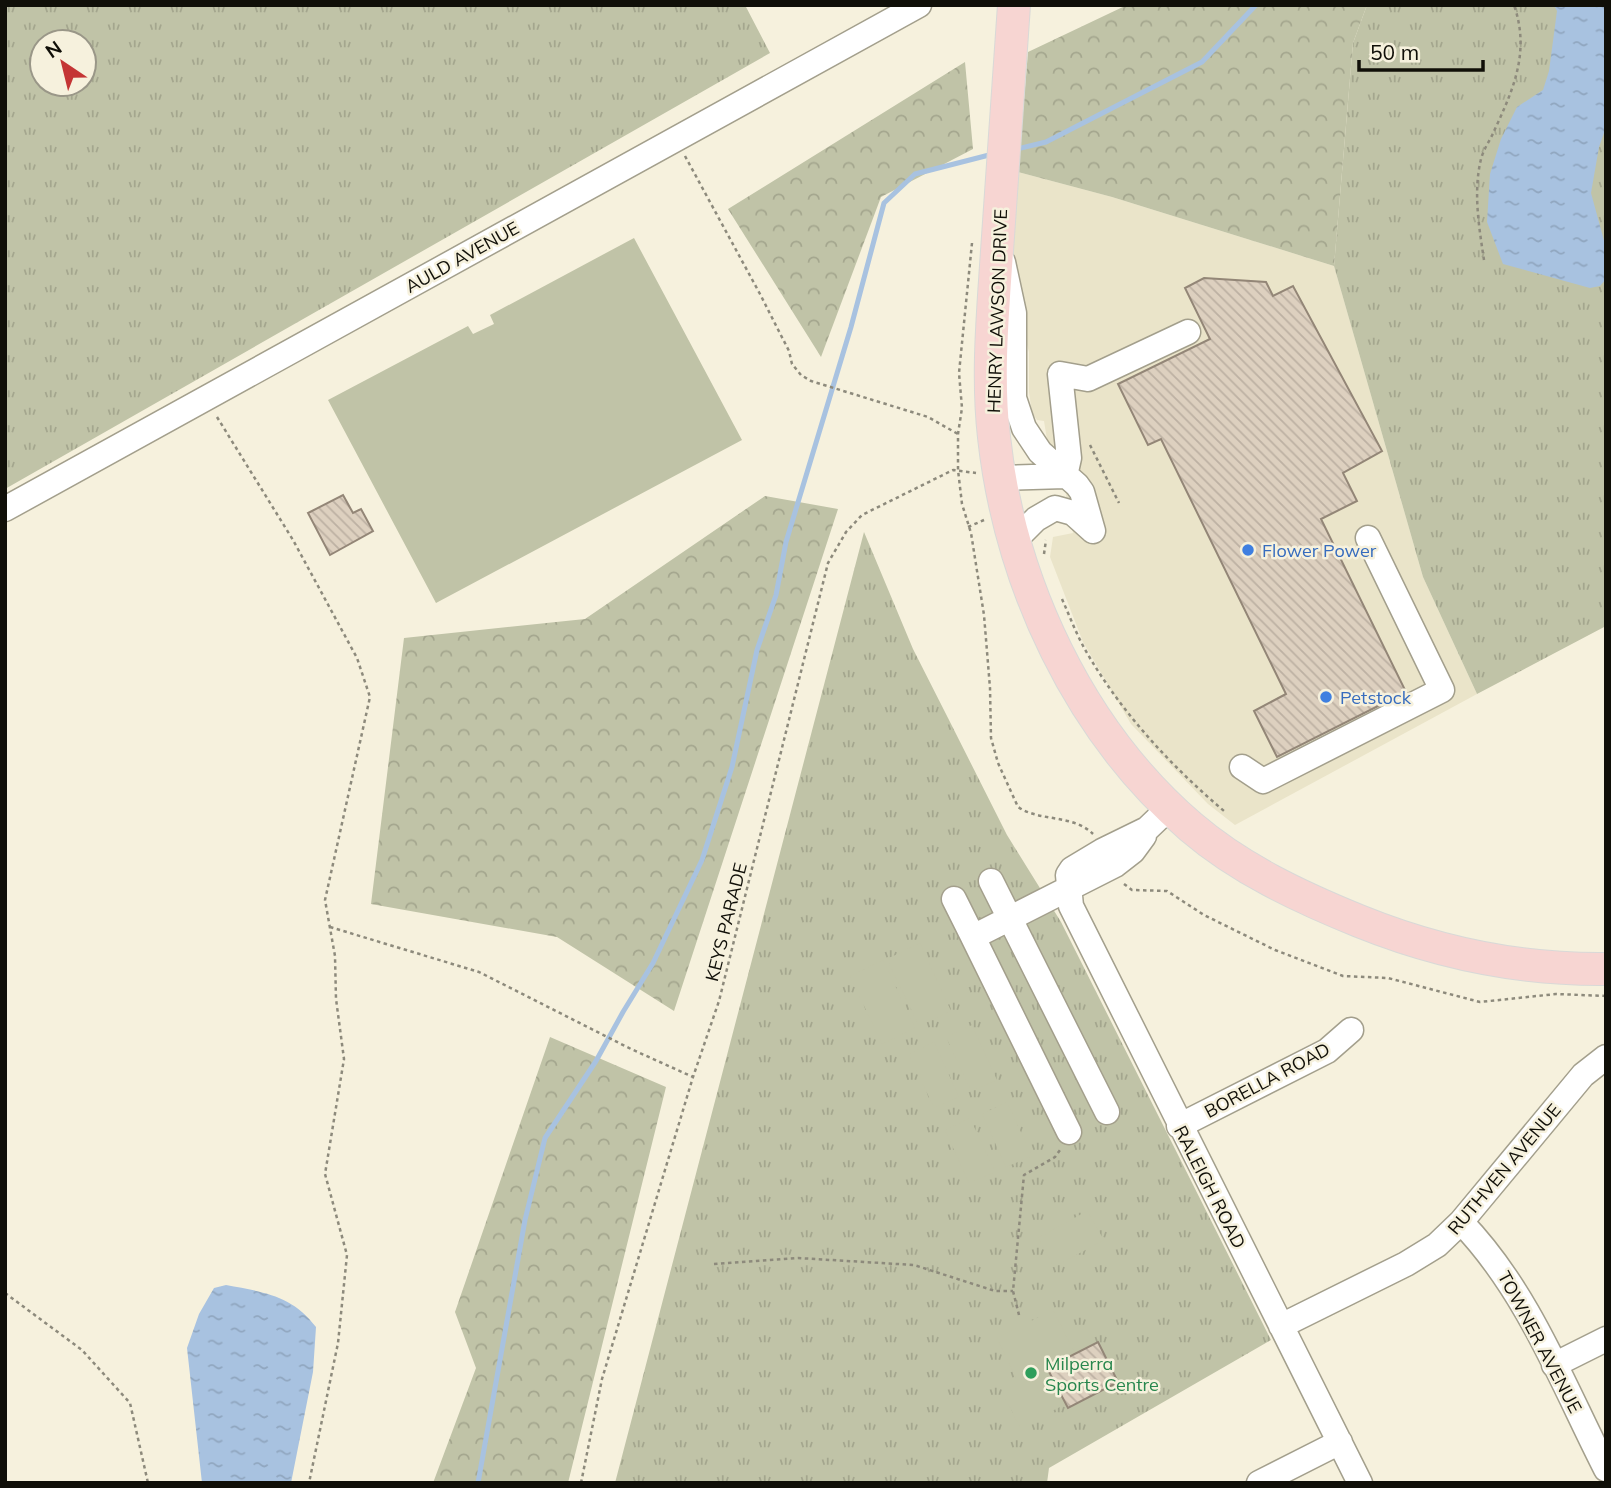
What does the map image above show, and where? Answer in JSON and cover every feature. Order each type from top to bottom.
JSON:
[{"type":"main road","name":"HENRY LAWSON DRIVE","points":[[1014,5],[998,236],[991,376],[992,419],[1000,478],[1015,540],[1039,613],[1070,675],[1129,765],[1170,807],[1205,838],[1275,883],[1383,931],[1435,947],[1492,960],[1554,968],[1606,969]]},
{"type":"street","name":"AULD AVENUE","points":[[5,509],[919,5]]},
{"type":"street","points":[[998,236],[1014,313],[1014,398],[1024,428],[1040,452],[1082,492],[1093,531],[1073,513],[1055,508],[1035,519],[1015,540]]},
{"type":"street","points":[[1065,475],[1069,458],[1060,374],[1087,379],[1188,332]]},
{"type":"street","points":[[1000,478],[1065,475]]},
{"type":"street","points":[[1242,767],[1263,782],[1442,690],[1368,538]]},
{"type":"street","points":[[973,937],[1070,888],[1068,875],[1079,863],[1147,829],[1170,807]]},
{"type":"street","points":[[991,881],[1107,1112]]},
{"type":"street","name":"RALEIGH ROAD","points":[[1070,888],[1074,913],[1360,1483]]},
{"type":"street","points":[[954,899],[1069,1132]]},
{"type":"street","name":"BORELLA ROAD","points":[[1180,1126],[1318,1056],[1340,1042],[1351,1030]]},
{"type":"street","name":"RUTHVEN AVENUE","points":[[1280,1326],[1424,1254],[1461,1222],[1583,1074],[1606,1057]]},
{"type":"street","name":"TOWNER AVENUE","points":[[1461,1222],[1489,1252],[1509,1280],[1606,1469]]},
{"type":"street","points":[[1554,1365],[1606,1339]]},
{"type":"street","points":[[1259,1483],[1340,1442]]},
{"type":"path","points":[[1483,260],[1477,209],[1478,180],[1482,156],[1518,74],[1521,33],[1514,5]]},
{"type":"path","points":[[684,155],[766,306],[789,351],[792,364],[801,375],[811,381],[928,417],[958,434],[962,504],[984,615],[991,738],[998,764],[1015,803],[1021,810],[1078,824],[1095,837]]},
{"type":"path","points":[[208,397],[224,432],[293,540],[358,658],[370,697],[325,900],[335,956],[336,999],[344,1059],[325,1174],[347,1255],[338,1343],[309,1483]]},
{"type":"path","points":[[1088,442],[1119,503]]},
{"type":"path","name":"KEYS PARADE","points":[[582,1483],[602,1379],[693,1077],[719,1001],[828,563],[846,532],[862,515],[953,470],[958,470]]},
{"type":"path","points":[[958,470],[1000,478]]},
{"type":"path","points":[[968,527],[988,519]]},
{"type":"path","points":[[1044,555],[1045,541],[1051,531]]},
{"type":"path","points":[[1060,595],[1086,651],[1134,720],[1167,759],[1224,811]]},
{"type":"path","points":[[1121,881],[1132,890],[1167,891],[1203,915],[1299,961],[1343,976],[1388,978],[1480,1002],[1556,994],[1606,996]]},
{"type":"path","points":[[330,927],[479,972],[693,1077]]},
{"type":"path","points":[[1019,1315],[1013,1291],[1024,1175],[1055,1157],[1062,1148],[1074,1141],[1069,1132]]},
{"type":"path","points":[[714,1264],[798,1258],[914,1265],[995,1291],[1013,1291]]},
{"type":"path","points":[[5,1293],[82,1350],[130,1403],[148,1483]]},
{"type":"shaded area","points":[[1018,172],[1112,197],[1334,266],[1423,577],[1477,694],[1235,825],[1208,804],[1131,724],[1083,642],[1050,557],[1053,537],[1073,533],[1063,479],[1049,452],[1044,421],[1037,420],[1032,413],[1029,352],[1010,279]]},
{"type":"green space","points":[[5,5],[745,5],[770,53],[5,489]]},
{"type":"green space","points":[[1127,5],[1367,5],[1353,43],[1334,266],[1112,197],[1018,172],[1028,52]]},
{"type":"green space","points":[[1367,5],[1606,5],[1606,626],[1477,694],[1423,577],[1334,266],[1353,43]]},
{"type":"green space","points":[[965,62],[973,149],[881,197],[821,357],[728,209]]},
{"type":"green space","points":[[634,238],[742,440],[436,603],[328,400],[468,326],[473,334],[494,324],[490,315]]},
{"type":"green space","points":[[765,496],[838,509],[674,1011],[557,937],[371,904],[404,638],[585,619]]},
{"type":"green space","name":"Milperra Sports Centre","points":[[864,532],[913,649],[1007,835],[1061,922],[1271,1340],[1049,1468],[1047,1483],[615,1483]]},
{"type":"green space","points":[[920,943],[951,1011],[919,1026],[887,959]]},
{"type":"green space","points":[[883,960],[915,1028],[882,1044],[850,976]]},
{"type":"green space","points":[[972,1025],[997,1080],[971,1091],[946,1037]]},
{"type":"green space","points":[[550,1037],[666,1087],[568,1483],[433,1483],[476,1368],[455,1312]]},
{"type":"green space","points":[[934,1042],[959,1097],[934,1108],[909,1054]]},
{"type":"green space","points":[[1007,1102],[1032,1156],[1006,1167],[982,1114]]},
{"type":"green space","points":[[970,1118],[995,1172],[969,1183],[945,1130]]},
{"type":"green space","points":[[1087,1211],[1104,1240],[1054,1267],[1038,1238]]},
{"type":"green space","name":"Milperra Sports Centre","points":[[1053,1310],[1074,1351],[1044,1366],[1064,1405],[1020,1427],[1005,1398],[1017,1380],[997,1338]]},
{"type":"water","points":[[1554,5],[1606,5],[1606,127],[1599,147],[1591,193],[1606,248],[1606,279],[1600,286],[1590,288],[1503,264],[1487,222],[1490,174],[1501,139],[1517,107],[1543,90],[1549,71],[1557,11]]},
{"type":"water","points":[[226,1285],[287,1301],[307,1316],[316,1327],[313,1372],[291,1483],[202,1483],[187,1348],[199,1314],[214,1288]]},
{"type":"building","points":[[1204,278],[1266,282],[1273,296],[1293,286],[1382,451],[1343,473],[1357,501],[1321,519],[1406,692],[1277,757],[1254,711],[1286,694],[1161,439],[1148,445],[1118,384],[1210,339],[1185,288]]},
{"type":"building","points":[[343,495],[353,513],[361,509],[373,531],[330,555],[308,513]]},
{"type":"building","points":[[1098,1342],[1118,1382],[1068,1408],[1047,1368]]},
{"type":"waterway","points":[[1013,150],[1046,142],[1202,62],[1256,5]]},
{"type":"waterway","points":[[478,1483],[525,1220],[545,1138],[596,1061],[653,963],[702,860],[732,767],[757,650],[776,595],[786,542],[851,327],[884,203],[915,174],[993,154]]},
{"type":"place","name":"Flower Power","points":[[1248,550]]},
{"type":"place","name":"Petstock","points":[[1326,697]]},
{"type":"place","name":"Milperra Sports Centre","points":[[1031,1373]]}]
